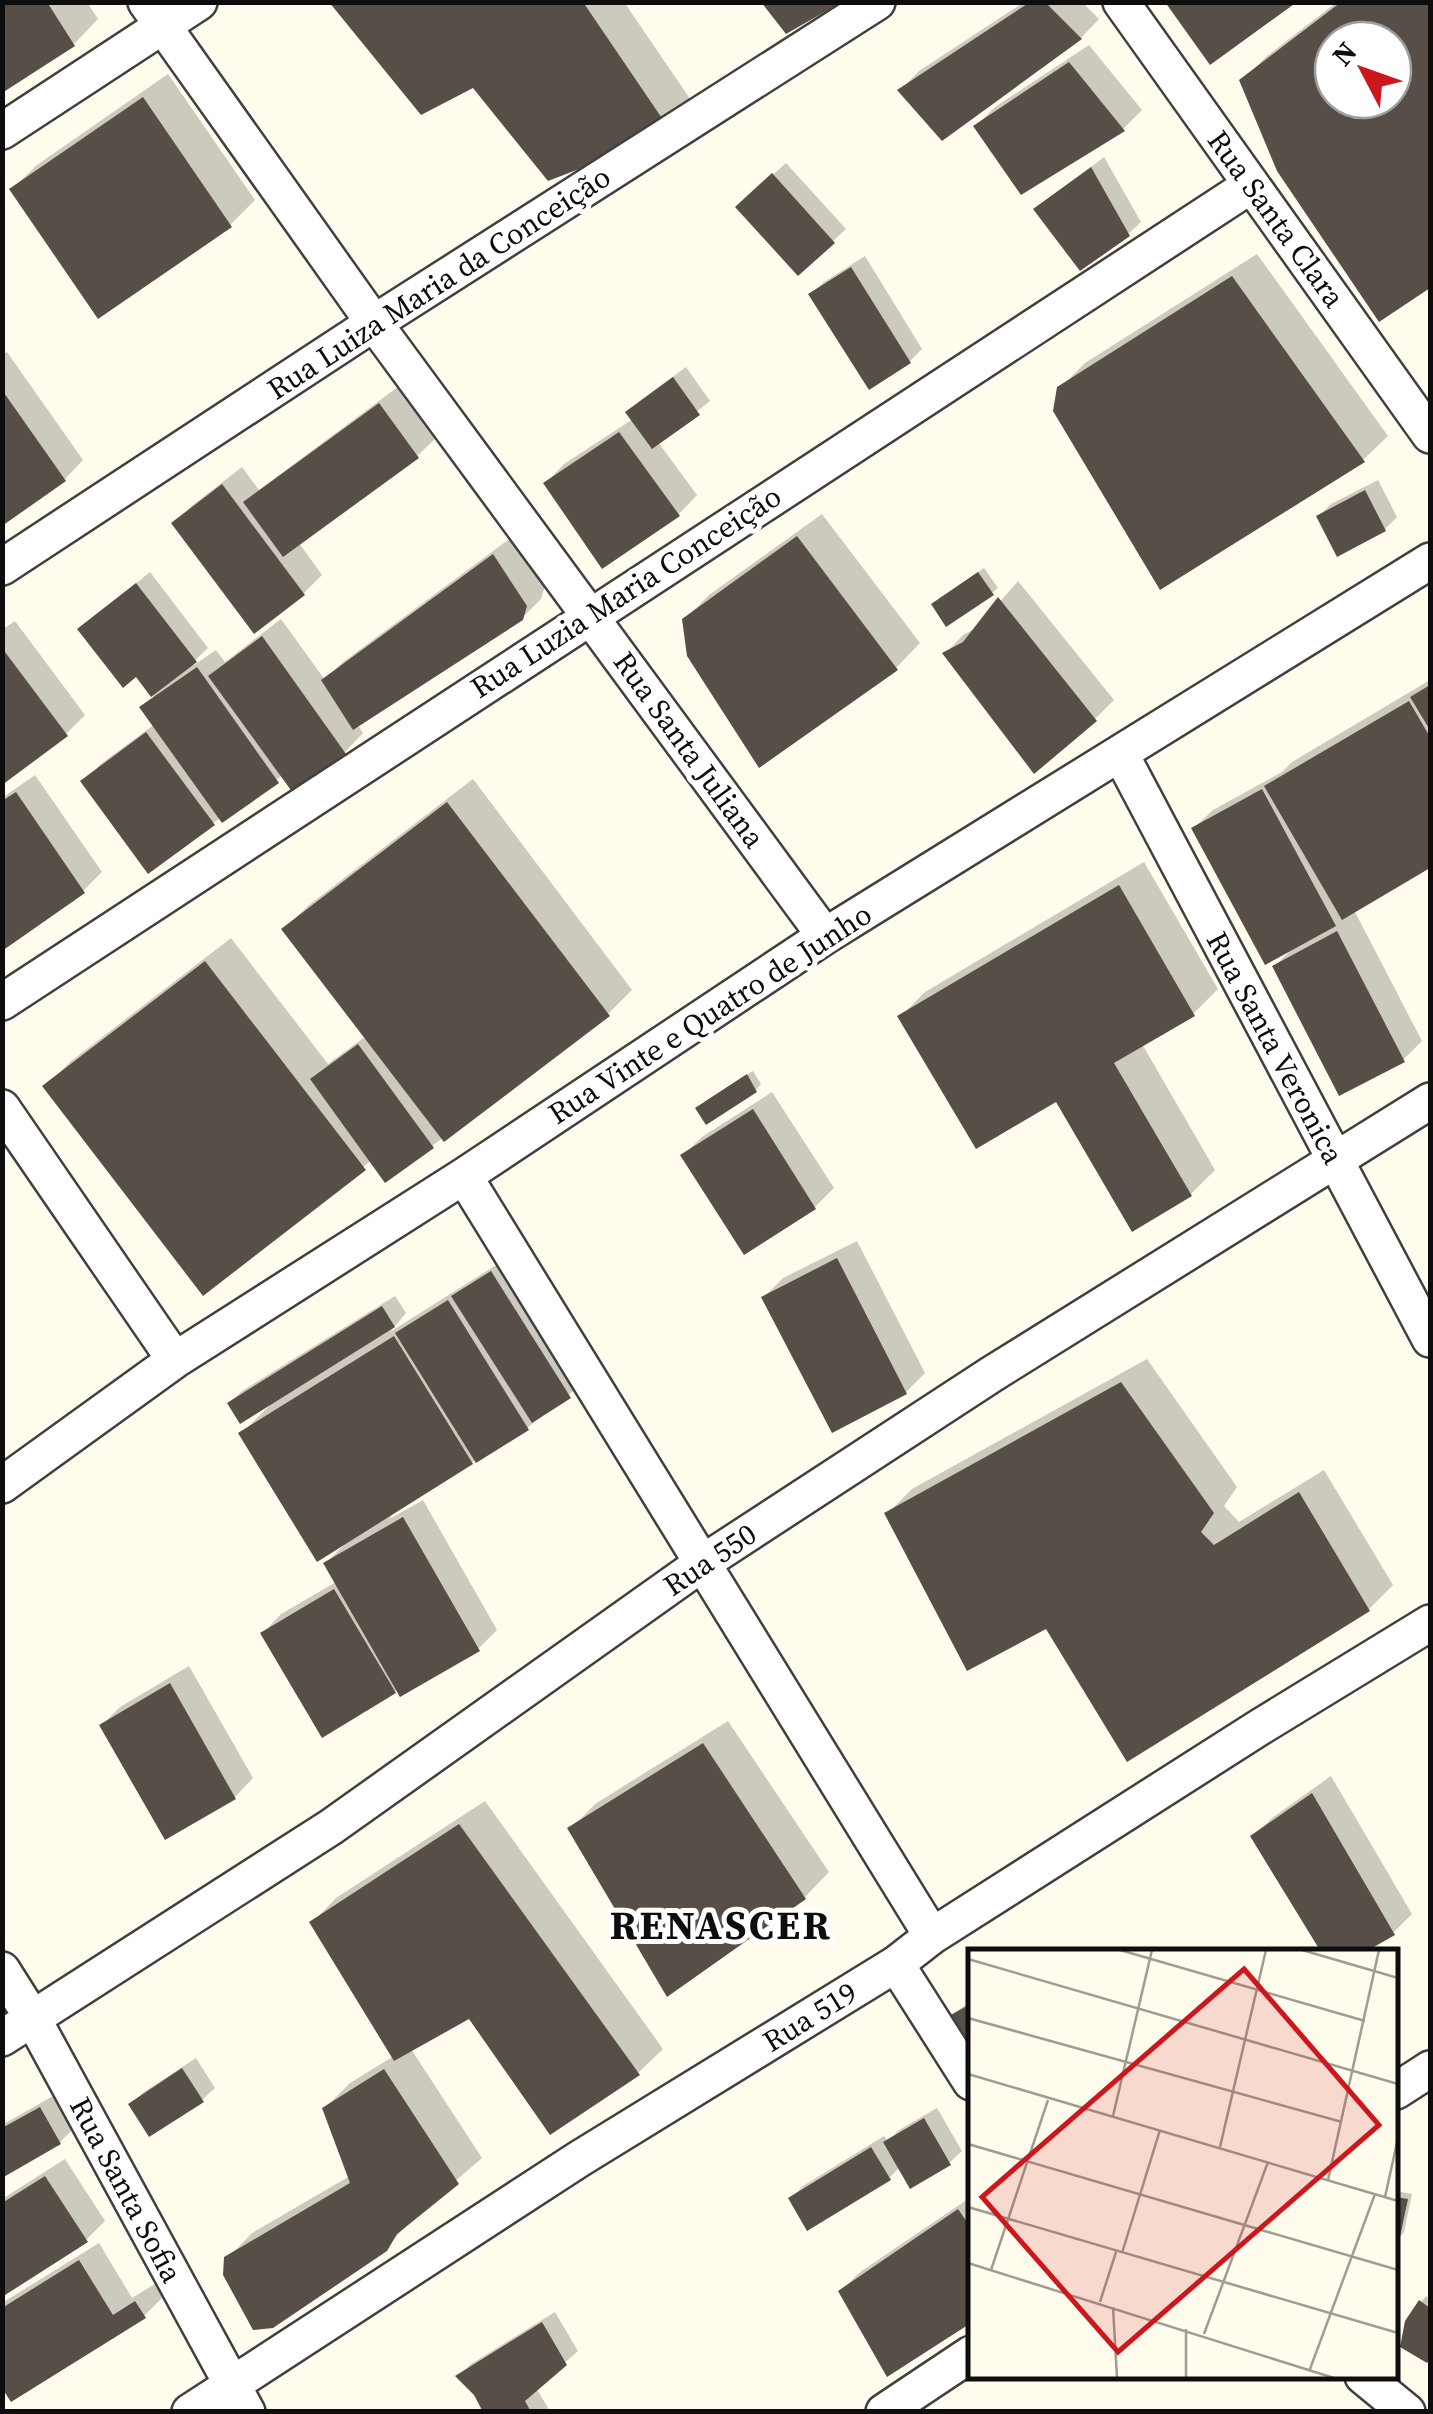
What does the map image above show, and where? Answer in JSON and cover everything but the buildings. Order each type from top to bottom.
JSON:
[{"type":"street","points":[[2,131],[154,14],[199,2]]},
{"type":"street","name":"Rua Luiza Maria da Conceição","points":[[2,567],[374,323],[877,2]]},
{"type":"street","name":"Rua Santa Clara","points":[[1121,2],[1430,435]]},
{"type":"street","name":"Rua Santa Juliana","points":[[154,14],[374,323],[825,936]]},
{"type":"street","name":"Rua Luzia Maria Conceição","points":[[2,1002],[1252,185]]},
{"type":"street","name":"Rua Vinte e Quatro de Junho","points":[[2,1485],[175,1360],[464,1176],[825,936],[1430,561]]},
{"type":"street","name":"Rua Santa Veronica","points":[[1121,755],[1430,1340]]},
{"type":"street","name":"Rua 550","points":[[2,2038],[331,1827],[704,1562],[992,1374],[1430,1101]]},
{"type":"street","points":[[2,1108],[175,1360]]},
{"type":"street","points":[[464,1176],[932,1936]]},
{"type":"street","name":"Rua 519","points":[[190,2412],[239,2399],[578,2159],[896,1964],[932,1936],[1430,1623]]},
{"type":"street","points":[[896,1964],[968,2079]]},
{"type":"street","name":"Rua Santa Sofia","points":[[2,1970],[33,2019],[239,2399]]},
{"type":"street","points":[[1398,2091],[1430,2069]]},
{"type":"street","points":[[884,2412],[968,2355]]},
{"type":"street","points":[[1366,2379],[1407,2412]]},
{"type":"district","name":"RENASCER","points":[[721,1925]]}]
